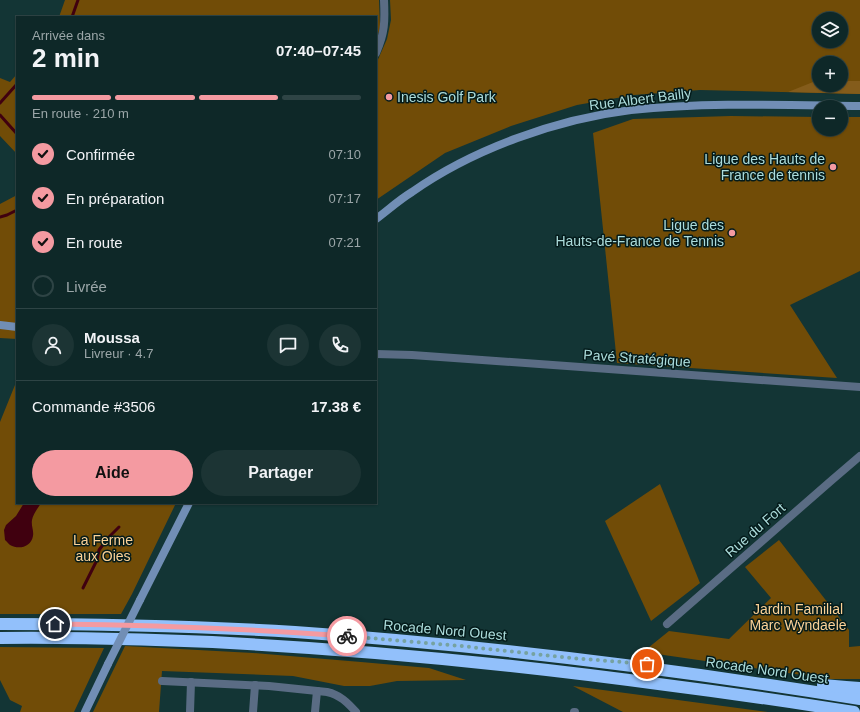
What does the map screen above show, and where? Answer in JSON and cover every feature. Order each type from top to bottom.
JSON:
[{"type":"highway","name":"Rocade Nord Ouest","points":[[0,624],[138,626],[293,632],[416,642],[571,658],[767,684],[860,699]]},
{"type":"highway","name":"Rocade Nord Ouest","points":[[0,638],[85,638],[337,649],[567,672],[707,690],[854,712]]},
{"type":"highway","points":[[571,658],[647,664],[784,679],[838,687],[860,688]]},
{"type":"main road","name":"Rue Albert Bailly","points":[[377,218],[412,191],[464,161],[525,135],[575,121],[630,110],[678,107],[762,105],[860,106]]},
{"type":"main road","points":[[0,325],[16,327]]},
{"type":"main road","points":[[85,712],[188,504]]},
{"type":"street","points":[[377,50],[382,38],[384,27],[384,0]]},
{"type":"street","name":"Pavé Stratégique","points":[[377,350],[412,355]]},
{"type":"street","name":"Pavé Stratégique","points":[[377,354],[412,355],[860,387]]},
{"type":"street","name":"Rue du Fort","points":[[667,624],[860,456]]},
{"type":"street","points":[[162,680],[255,685],[332,693],[342,698],[356,712]]},
{"type":"street","points":[[190,712],[191,682]]},
{"type":"street","points":[[253,712],[255,685]]},
{"type":"street","points":[[315,712],[317,691]]},
{"type":"green space","points":[[65,0],[379,0],[380,27],[377,39],[377,16],[59,16]]},
{"type":"green space","name":"Inesis Golf Park","points":[[390,0],[860,0],[860,94],[700,90],[634,95],[577,105],[511,126],[445,153],[377,199],[377,62],[387,39],[391,20]]},
{"type":"green space","points":[[16,75],[16,153],[0,136],[0,78],[10,82]]},
{"type":"green space","name":"Ligue des Hauts-de-France de Tennis","points":[[731,116],[812,117],[812,136],[848,136],[848,117],[860,117],[860,271],[790,305],[837,378],[617,363],[593,133],[633,119]]},
{"type":"green space","points":[[16,196],[16,339],[0,338],[0,204]]},
{"type":"green space","name":"La Ferme aux Oies","points":[[16,382],[16,504],[176,504],[121,614],[0,614],[0,422]]},
{"type":"green space","points":[[660,484],[700,583],[651,621],[605,521]]},
{"type":"green space","name":"Jardin Familial Marc Wyndaele","points":[[779,540],[849,630],[849,647],[860,646],[860,679],[830,679],[643,652],[669,631],[729,639],[771,598],[745,567]]},
{"type":"green space","points":[[125,646],[253,653],[429,668],[466,680],[397,681],[370,686],[344,686],[293,676],[162,671],[159,712],[93,712]]},
{"type":"green space","points":[[0,647],[104,648],[74,712],[20,712],[22,706],[10,700],[0,680]]},
{"type":"green space","points":[[573,686],[768,712],[623,712]]},
{"type":"shaded area","points":[[848,81],[860,81],[860,94],[788,92],[812,82],[812,92],[848,92]]},
{"type":"shaded area","points":[[23,504],[40,504],[34,513],[32,520],[32,540],[27,545],[21,547],[10,545],[5,540],[4,530],[6,525],[16,516]]},
{"type":"waterway","points":[[72,16],[78,0]]},
{"type":"waterway","points":[[0,103],[16,85]]},
{"type":"waterway","points":[[0,115],[16,133]]},
{"type":"waterway","points":[[0,217],[16,210]]},
{"type":"waterway","points":[[83,588],[97,560],[99,550],[119,527]]},
{"type":"way so far","points":[[347,636],[647,664]]},
{"type":"place","name":"Inesis Golf Park","points":[[389,97]]},
{"type":"place","name":"Ligue des Hauts de France de tennis","points":[[833,167]]},
{"type":"place","name":"Ligue des Hauts-de-France de Tennis","points":[[732,233]]},
{"type":"route","points":[[55,624],[220,628],[347,636]]}]
